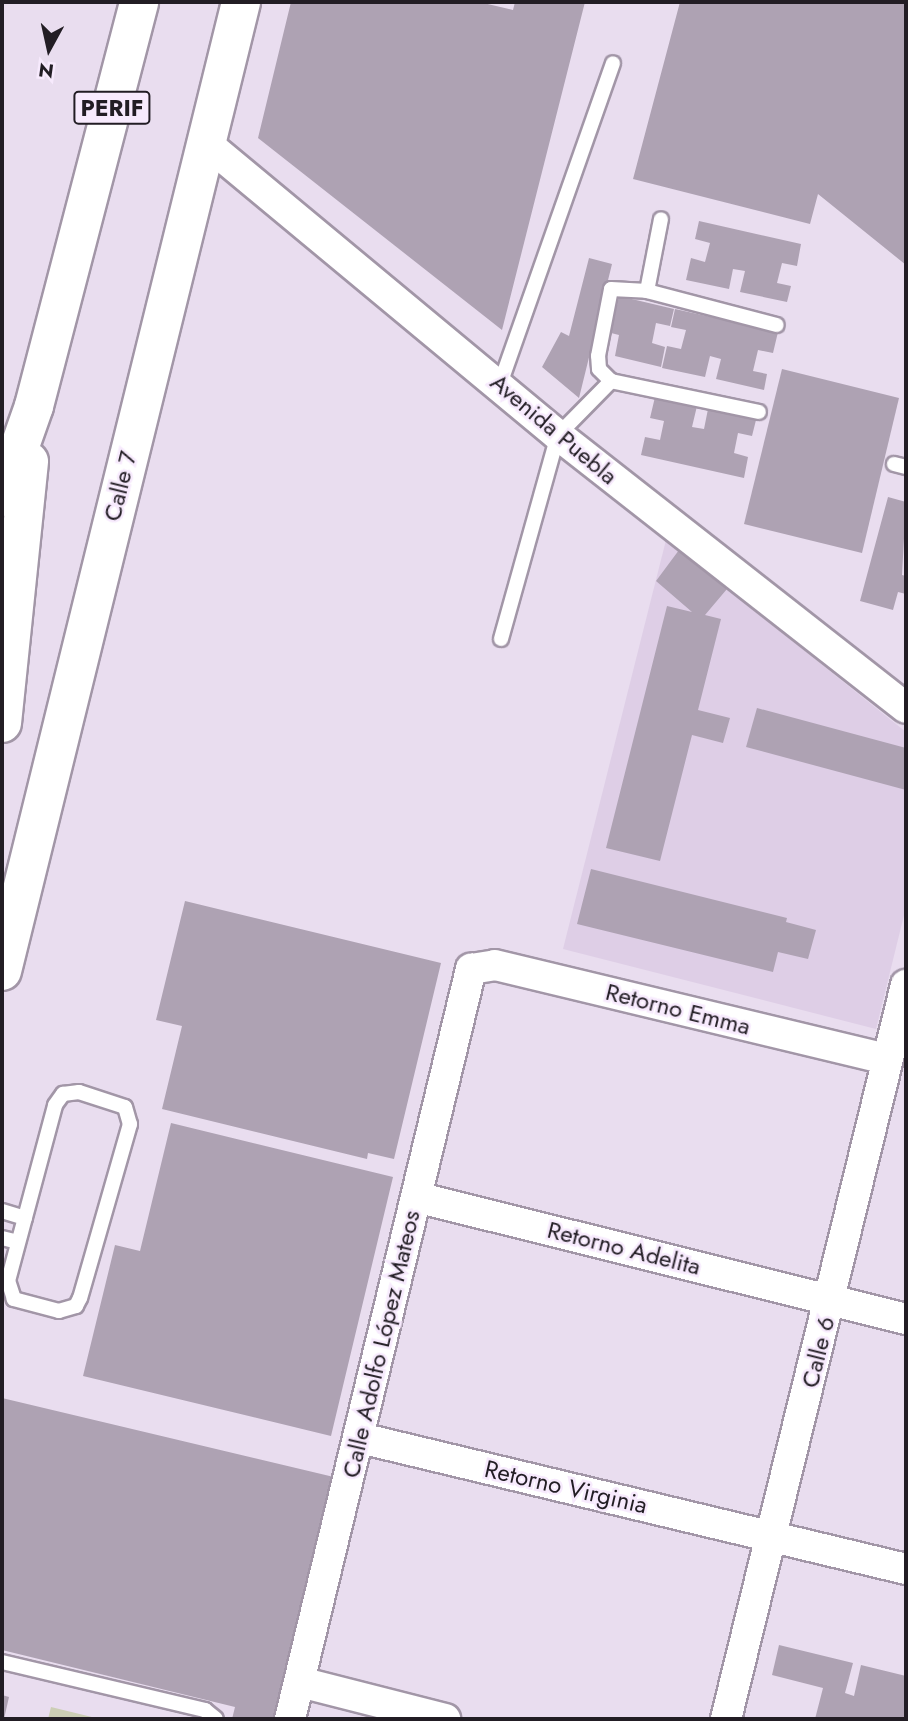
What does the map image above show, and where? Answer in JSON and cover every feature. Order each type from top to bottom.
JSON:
[{"type":"main road","name":"PERIF","points":[[2,497],[34,406],[139,2]]},
{"type":"main road","name":"Calle 7","points":[[2,971],[241,2]]},
{"type":"main road","name":"PERIF","points":[[2,723],[34,406]]},
{"type":"street","name":"Avenida Puebla","points":[[206,143],[500,384],[558,435],[906,708]]},
{"type":"street","name":"Retorno Emma","points":[[471,969],[495,965],[886,1059]]},
{"type":"street","name":"Calle Adolfo López Mateos","points":[[290,1719],[360,1438],[471,969]]},
{"type":"street","name":"Calle 6","points":[[726,1719],[906,985]]},
{"type":"street","name":"Retorno Adelita","points":[[416,1197],[906,1319]]},
{"type":"street","name":"Retorno Virginia","points":[[360,1438],[906,1569]]},
{"type":"street","points":[[300,1682],[445,1719]]},
{"type":"lane","points":[[500,384],[612,63]]},
{"type":"lane","points":[[647,291],[661,219]]},
{"type":"lane","points":[[759,412],[611,381],[599,369],[598,356],[611,289],[647,291],[777,325]]},
{"type":"lane","points":[[501,639],[558,435],[611,381]]},
{"type":"lane","points":[[79,1092],[125,1107],[130,1124],[76,1306],[59,1311],[14,1299],[8,1281],[18,1242],[55,1105],[63,1094],[79,1092]]},
{"type":"lane","points":[[2,1211],[25,1218]]},
{"type":"lane","points":[[2,1238],[18,1242]]},
{"type":"lane","points":[[2,1662],[205,1710],[216,1719]]},
{"type":"shaded area","points":[[666,540],[906,732],[906,907],[876,1029],[563,949]]},
{"type":"green space","points":[[51,1707],[100,1719],[48,1719]]},
{"type":"building","points":[[291,2],[479,2],[513,10],[515,2],[585,2],[502,330],[258,138]]},
{"type":"building","points":[[680,2],[906,2],[906,265],[818,194],[810,224],[633,179]]},
{"type":"building","points":[[699,221],[801,244],[797,266],[782,263],[777,283],[791,286],[787,302],[740,292],[745,271],[733,269],[729,289],[686,280],[691,258],[705,262],[710,243],[695,239]]},
{"type":"building","points":[[589,258],[612,264],[579,398],[542,367],[561,332],[569,336]]},
{"type":"building","points":[[619,296],[674,309],[670,326],[656,323],[652,343],[665,347],[661,367],[615,356],[619,335],[611,333]]},
{"type":"building","points":[[675,309],[778,332],[773,353],[758,350],[753,371],[767,374],[764,390],[716,379],[721,359],[710,356],[705,377],[662,368],[667,346],[681,349],[686,330],[671,327]]},
{"type":"building","points":[[782,369],[899,398],[862,553],[744,524]]},
{"type":"building","points":[[655,397],[697,406],[692,427],[704,429],[708,409],[756,420],[752,436],[738,433],[734,453],[748,457],[744,478],[641,455],[645,437],[660,440],[664,421],[650,418]]},
{"type":"building","points":[[888,497],[906,502],[902,575],[906,576],[906,594],[898,592],[893,610],[860,601]]},
{"type":"building","points":[[679,550],[727,589],[705,615],[721,619],[698,710],[730,718],[723,743],[692,735],[660,861],[606,848],[667,606],[692,612],[656,581]]},
{"type":"building","points":[[757,708],[906,748],[906,790],[746,747]]},
{"type":"building","points":[[591,869],[787,918],[786,922],[816,930],[808,959],[778,952],[773,972],[577,924]]},
{"type":"building","points":[[185,901],[441,963],[394,1159],[368,1153],[367,1159],[162,1109],[182,1026],[156,1020]]},
{"type":"building","points":[[171,1123],[393,1177],[331,1436],[83,1376],[115,1245],[140,1251]]},
{"type":"building","points":[[2,1398],[338,1478],[279,1719],[232,1719],[235,1707],[2,1650]]},
{"type":"building","points":[[779,1645],[853,1663],[845,1693],[854,1696],[861,1665],[906,1676],[906,1719],[815,1719],[823,1688],[772,1675]]},
{"type":"building","points":[[2,1695],[9,1697],[4,1719],[2,1719]]}]
